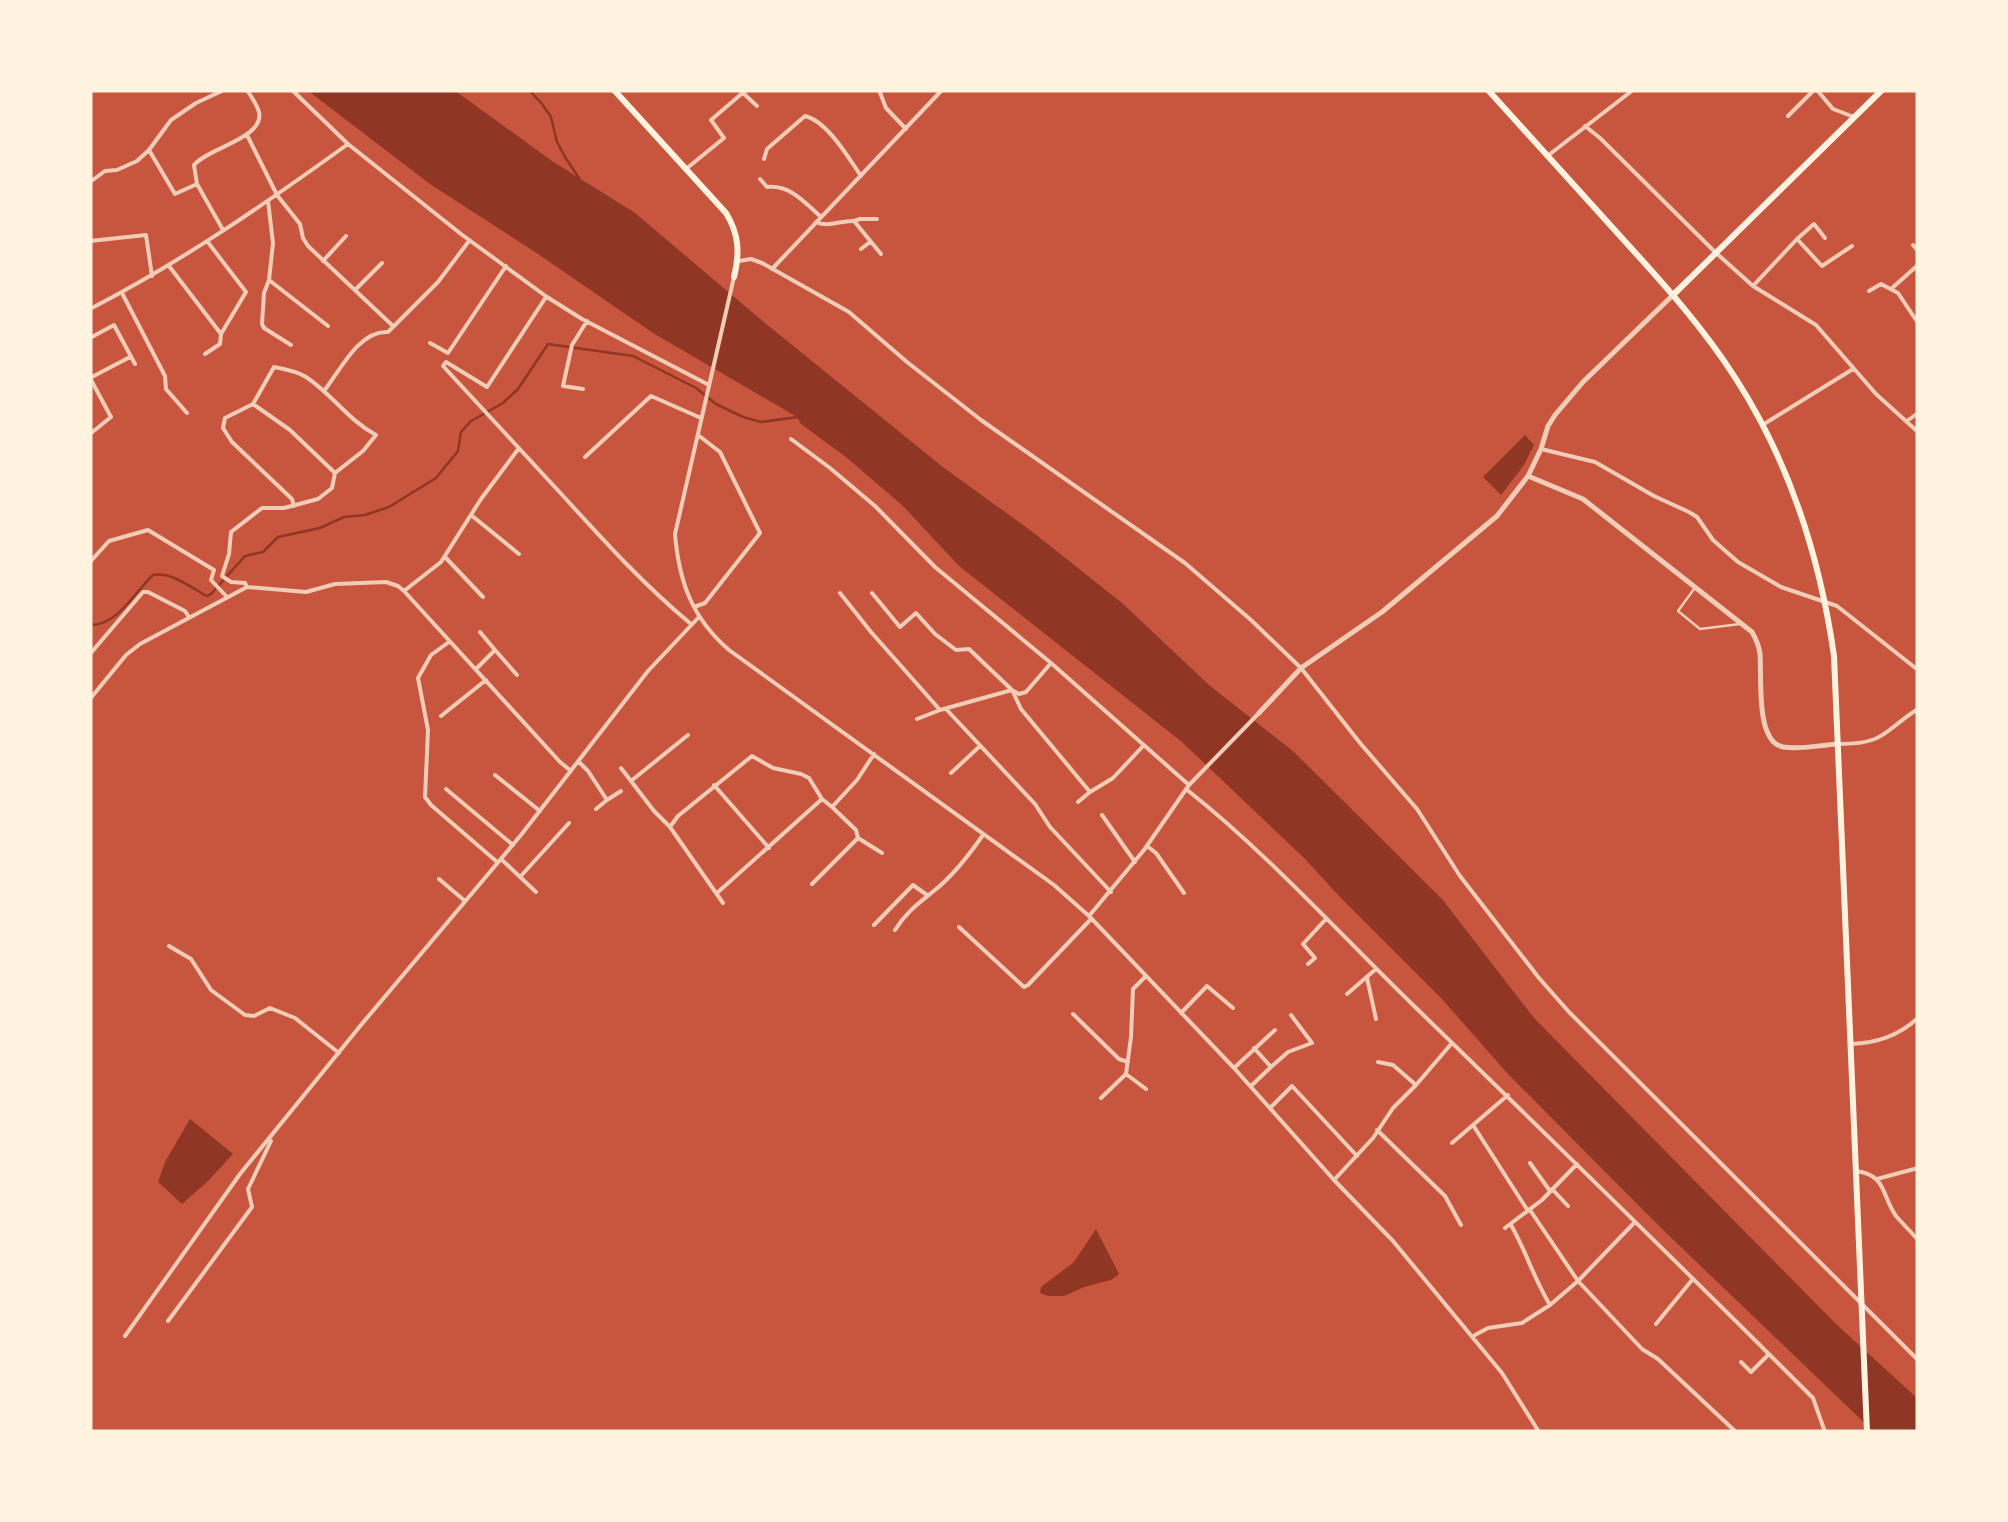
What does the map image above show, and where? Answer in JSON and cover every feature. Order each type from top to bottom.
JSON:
[{"type":"main road","points":[[614,90],[726,212],[735,227],[738,248],[733,279]]},
{"type":"main road","points":[[1488,90],[1672,295],[1718,352],[1762,424],[1800,510],[1825,602],[1834,656],[1867,1432]]},
{"type":"main road","points":[[1672,295],[1882,90]]},
{"type":"street","points":[[90,182],[105,171],[130,165],[149,150],[171,120],[224,90]]},
{"type":"street","points":[[223,230],[198,184],[194,165],[200,157],[247,135],[259,120],[248,90]]},
{"type":"street","points":[[292,90],[348,144],[547,296],[709,384]]},
{"type":"street","points":[[792,90],[800,90]]},
{"type":"street","points":[[871,90],[879,91],[886,108],[906,129]]},
{"type":"street","points":[[772,269],[942,90]]},
{"type":"street","points":[[1548,156],[1633,90]]},
{"type":"street","points":[[1788,116],[1815,90],[1834,109],[1854,117]]},
{"type":"street","points":[[686,170],[724,138],[711,120],[745,91],[757,106]]},
{"type":"street","points":[[764,159],[767,149],[806,116],[816,118],[861,176]]},
{"type":"street","points":[[1585,126],[1754,286],[1816,325],[1876,394],[1918,432]]},
{"type":"street","points":[[247,135],[277,195],[300,224],[308,246],[393,326]]},
{"type":"street","points":[[90,309],[169,266],[348,144]]},
{"type":"street","points":[[149,150],[175,194],[198,184]]},
{"type":"street","points":[[760,180],[767,187],[782,186],[822,217]]},
{"type":"street","points":[[268,201],[273,244],[262,324],[291,344]]},
{"type":"street","points":[[816,222],[821,225],[877,219]]},
{"type":"street","points":[[854,221],[881,254]]},
{"type":"street","points":[[1754,286],[1814,224],[1825,238]]},
{"type":"street","points":[[90,242],[146,235],[152,276]]},
{"type":"street","points":[[323,261],[346,236]]},
{"type":"street","points":[[1797,239],[1822,266],[1852,246]]},
{"type":"street","points":[[324,391],[361,342],[379,331],[388,332],[438,282],[469,240]]},
{"type":"street","points":[[205,354],[220,344],[221,334],[246,292],[206,241]]},
{"type":"street","points":[[861,250],[870,242]]},
{"type":"street","points":[[1913,245],[1918,251]]},
{"type":"street","points":[[737,261],[751,259],[849,312],[982,420],[1216,588],[1301,668],[1416,809],[1460,876],[1569,1012],[1918,1360]]},
{"type":"street","points":[[355,290],[382,263]]},
{"type":"street","points":[[1891,289],[1918,265]]},
{"type":"street","points":[[169,266],[221,334]]},
{"type":"street","points":[[366,266],[372,272]]},
{"type":"street","points":[[430,343],[448,353],[506,266]]},
{"type":"street","points":[[733,279],[676,534],[680,570],[698,618],[729,650],[1054,885],[1090,917],[1393,1241],[1473,1335],[1540,1432]]},
{"type":"street","points":[[270,280],[328,326]]},
{"type":"street","points":[[1869,290],[1880,284],[1898,293],[1918,323]]},
{"type":"street","points":[[122,292],[165,376],[166,389],[187,413]]},
{"type":"street","points":[[959,927],[1024,988],[1028,985],[1111,892],[1189,785],[1301,668],[1382,612],[1497,516],[1528,476],[1548,426],[1570,396],[1672,295]]},
{"type":"street","points":[[547,296],[487,387],[446,362],[444,366],[619,557],[691,624]]},
{"type":"street","points":[[583,389],[563,386],[571,348],[587,321]]},
{"type":"street","points":[[90,338],[114,326],[135,364]]},
{"type":"street","points":[[90,434],[110,417],[90,378],[131,356]]},
{"type":"street","points":[[246,587],[245,583],[231,582],[222,576],[232,532],[262,508],[294,506],[318,499],[332,488],[335,473],[363,451],[376,434],[358,426],[302,374],[274,366],[253,404],[225,418],[223,428],[232,442],[292,499],[294,506]]},
{"type":"street","points":[[1762,424],[1853,369]]},
{"type":"street","points":[[585,456],[651,396],[701,418]]},
{"type":"street","points":[[253,404],[290,430],[335,473]]},
{"type":"street","points":[[1908,421],[1918,412]]},
{"type":"street","points":[[694,607],[705,604],[760,533],[720,452],[697,434]]},
{"type":"street","points":[[790,439],[874,506],[935,567],[1189,785],[1813,1398],[1825,1432]]},
{"type":"street","points":[[404,591],[441,562],[519,448]]},
{"type":"street","points":[[1541,449],[1595,462],[1689,512],[1738,562],[1781,587],[1848,613],[1918,670]]},
{"type":"street","points":[[1528,476],[1583,498],[1752,632],[1760,650],[1766,735],[1777,745],[1857,744],[1879,739],[1918,708]]},
{"type":"street","points":[[471,515],[519,554]]},
{"type":"street","points":[[90,562],[109,541],[148,530],[214,570],[211,580],[228,597]]},
{"type":"street","points":[[444,556],[483,597]]},
{"type":"street","points":[[90,699],[140,644],[246,587],[306,592],[335,584],[386,582],[404,591],[571,771]]},
{"type":"street","points":[[90,654],[143,592],[185,611],[190,618]]},
{"type":"street","points":[[840,593],[871,632],[1035,804],[1050,827],[1111,892]]},
{"type":"street","points":[[872,593],[900,627],[916,612],[935,634],[956,650],[969,649],[1019,694],[1026,692],[1052,664]]},
{"type":"street","points":[[125,1336],[240,1174],[513,845],[648,671],[698,618]]},
{"type":"street","points":[[480,632],[517,675]]},
{"type":"street","points":[[450,642],[431,655],[418,678],[428,730],[425,797],[536,892]]},
{"type":"street","points":[[476,668],[496,650]]},
{"type":"street","points":[[441,716],[486,680]]},
{"type":"street","points":[[918,719],[1012,690]]},
{"type":"street","points":[[1012,690],[1021,709],[1090,792]]},
{"type":"street","points":[[632,781],[688,735]]},
{"type":"street","points":[[1078,802],[1113,778],[1144,745]]},
{"type":"street","points":[[950,773],[980,746]]},
{"type":"street","points":[[832,807],[858,780],[874,754]]},
{"type":"street","points":[[670,827],[678,816],[752,756],[772,768],[809,778],[822,799],[856,830],[858,838],[882,853]]},
{"type":"street","points":[[578,761],[607,800]]},
{"type":"street","points":[[622,768],[724,903]]},
{"type":"street","points":[[494,774],[540,811]]},
{"type":"street","points":[[714,785],[769,848]]},
{"type":"street","points":[[446,789],[513,845]]},
{"type":"street","points":[[596,809],[621,791]]},
{"type":"street","points":[[460,801],[465,795]]},
{"type":"street","points":[[717,893],[822,799]]},
{"type":"street","points":[[1102,814],[1135,862]]},
{"type":"street","points":[[475,822],[479,817]]},
{"type":"street","points":[[520,877],[569,823]]},
{"type":"street","points":[[896,930],[916,904],[954,872],[983,836]]},
{"type":"street","points":[[812,884],[858,838]]},
{"type":"street","points":[[1147,846],[1184,894]]},
{"type":"street","points":[[439,879],[465,901]]},
{"type":"street","points":[[874,925],[913,886],[928,895]]},
{"type":"street","points":[[1308,964],[1315,958],[1303,944],[1326,919]]},
{"type":"street","points":[[170,946],[191,959],[211,990],[245,1014],[254,1016],[270,1008],[296,1018],[339,1053]]},
{"type":"street","points":[[1348,994],[1376,969]]},
{"type":"street","points":[[1101,1098],[1126,1074],[1133,989],[1146,976]]},
{"type":"street","points":[[1367,978],[1376,1019]]},
{"type":"street","points":[[1181,1013],[1208,986],[1233,1008]]},
{"type":"street","points":[[1072,1014],[1120,1060],[1128,1062]]},
{"type":"street","points":[[1251,1086],[1288,1052],[1312,1043],[1291,1015]]},
{"type":"street","points":[[1850,1044],[1900,1034],[1918,1018]]},
{"type":"street","points":[[1234,1068],[1276,1030]]},
{"type":"street","points":[[1334,1180],[1452,1043]]},
{"type":"street","points":[[1254,1048],[1271,1067]]},
{"type":"street","points":[[1378,1062],[1393,1065],[1416,1086]]},
{"type":"street","points":[[1126,1074],[1146,1090]]},
{"type":"street","points":[[1270,1108],[1292,1086],[1358,1156]]},
{"type":"street","points":[[1452,1143],[1508,1095]]},
{"type":"street","points":[[1473,1125],[1578,1281],[1642,1349],[1736,1432]]},
{"type":"street","points":[[1376,1130],[1445,1196],[1461,1225]]},
{"type":"street","points":[[168,1322],[252,1207],[248,1189],[272,1137]]},
{"type":"street","points":[[1530,1163],[1568,1206]]},
{"type":"street","points":[[1504,1228],[1577,1164]]},
{"type":"street","points":[[1877,1179],[1918,1168]]},
{"type":"street","points":[[1856,1171],[1870,1173],[1881,1183],[1894,1214],[1918,1240]]},
{"type":"street","points":[[1473,1335],[1488,1328],[1522,1323],[1550,1305],[1634,1222]]},
{"type":"street","points":[[1511,1225],[1525,1249],[1533,1277],[1550,1305]]},
{"type":"street","points":[[1656,1324],[1692,1280]]},
{"type":"street","points":[[1741,1362],[1751,1372],[1769,1354]]},
{"type":"lane","points":[[1695,587],[1678,611],[1700,630],[1742,624]]},
{"type":"shaded area","points":[[307,90],[454,90],[552,161],[635,213],[944,468],[1122,603],[1209,685],[1294,752],[1442,899],[1534,1018],[1836,1324],[1918,1399],[1918,1432],[1874,1432],[1659,1226],[1507,1073],[1443,1000],[1305,859],[1182,742],[959,566],[903,506],[846,457],[797,417],[653,333],[430,184]]},
{"type":"shaded area","points":[[1525,435],[1534,445],[1501,495],[1483,477]]},
{"type":"shaded area","points":[[190,1119],[233,1154],[182,1204],[158,1182]]},
{"type":"shaded area","points":[[1096,1229],[1119,1274],[1064,1296],[1040,1293],[1041,1287],[1074,1262]]},
{"type":"waterway","points":[[529,90],[551,117],[557,142],[579,178]]},
{"type":"waterway","points":[[90,625],[117,614],[153,575],[174,578],[207,596],[245,556],[263,552],[278,537],[389,507],[436,478],[458,451],[461,432],[518,389],[548,344],[633,356],[743,417],[761,422],[798,417]]}]
